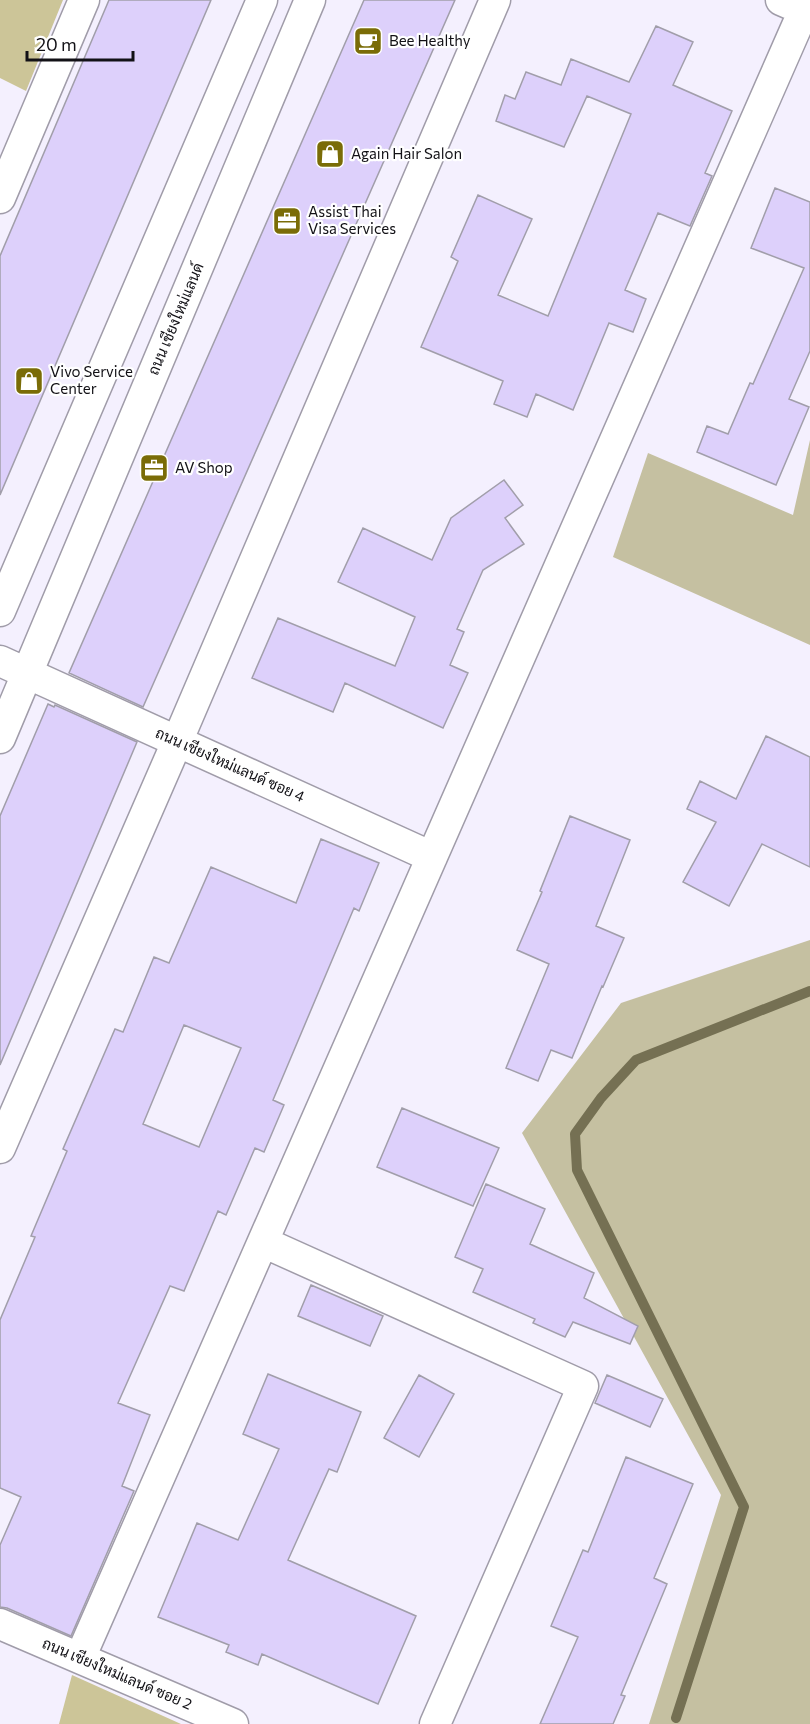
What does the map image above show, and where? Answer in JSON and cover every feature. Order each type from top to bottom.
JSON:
[{"type":"street","points":[[0,198],[84,0]]},
{"type":"street","points":[[0,611],[262,0]]},
{"type":"street","name":"ถนน เชียงใหม่แลนด์","points":[[0,738],[310,0]]},
{"type":"street","points":[[0,1149],[495,0]]},
{"type":"street","points":[[80,1658],[432,857],[792,5]]},
{"type":"street","name":"ถนน เชียงใหม่แลนด์ ซอย 4","points":[[0,661],[432,857]]},
{"type":"street","points":[[262,1242],[583,1386],[435,1724]]},
{"type":"street","name":"ถนน เชียงใหม่แลนด์ ซอย 2","points":[[0,1624],[233,1724]]},
{"type":"shaded area","points":[[0,0],[63,0],[26,91],[0,78]]},
{"type":"shaded area","points":[[810,440],[810,645],[613,557],[648,453],[793,515]]},
{"type":"shaded area","points":[[810,940],[810,1724],[649,1724],[721,1495],[522,1133],[621,1003]]},
{"type":"shaded area","points":[[72,1675],[181,1724],[59,1724]]},
{"type":"building","points":[[109,0],[211,0],[0,495],[0,256]]},
{"type":"building","points":[[364,0],[455,0],[143,707],[69,673]]},
{"type":"building","points":[[656,26],[693,42],[673,85],[732,111],[705,173],[712,176],[690,226],[658,213],[625,290],[646,299],[633,332],[609,323],[573,410],[536,394],[527,417],[494,404],[503,381],[421,347],[458,261],[451,257],[478,195],[532,219],[498,295],[548,316],[631,114],[587,96],[564,147],[496,121],[505,95],[515,99],[526,72],[561,85],[571,59],[629,82]]},
{"type":"building","points":[[775,188],[810,202],[810,351],[789,399],[809,407],[776,485],[697,452],[707,426],[728,434],[750,383],[753,384],[804,268],[751,248]]},
{"type":"building","points":[[504,480],[523,505],[505,518],[524,544],[483,570],[457,629],[464,632],[450,665],[468,673],[443,728],[345,683],[333,712],[252,678],[278,618],[395,666],[415,617],[338,582],[363,528],[432,560],[451,518]]},
{"type":"building","points":[[48,704],[54,707],[55,705],[137,742],[0,1065],[0,816]]},
{"type":"building","points":[[766,736],[810,757],[810,867],[762,844],[729,906],[683,882],[716,822],[687,809],[700,781],[736,799]]},
{"type":"building","points":[[570,816],[630,840],[596,926],[624,938],[572,1058],[551,1050],[538,1081],[506,1068],[549,964],[517,950],[542,892],[540,891]]},
{"type":"building","points":[[321,839],[379,863],[359,911],[354,908],[273,1100],[284,1105],[264,1152],[255,1148],[226,1215],[218,1211],[184,1291],[170,1286],[118,1403],[150,1415],[122,1486],[134,1491],[71,1636],[0,1607],[0,1545],[21,1497],[0,1488],[0,1320],[35,1237],[31,1236],[67,1151],[63,1149],[115,1029],[123,1032],[154,957],[169,963],[211,867],[296,903]],"holes":[[[184,1025],[241,1048],[199,1147],[143,1124]]]},
{"type":"building","points":[[402,1108],[499,1148],[473,1206],[377,1167]]},
{"type":"building","points":[[486,1184],[545,1209],[530,1244],[594,1273],[584,1298],[638,1326],[630,1344],[573,1322],[565,1337],[533,1323],[535,1319],[473,1292],[483,1269],[455,1257]]},
{"type":"building","points":[[311,1285],[383,1316],[370,1346],[298,1316]]},
{"type":"building","points":[[268,1374],[361,1412],[337,1472],[329,1469],[288,1560],[416,1616],[378,1704],[262,1654],[258,1665],[226,1652],[229,1645],[158,1617],[197,1523],[238,1540],[279,1449],[243,1434]]},
{"type":"building","points":[[419,1375],[454,1394],[419,1457],[384,1438]]},
{"type":"building","points":[[607,1375],[663,1399],[650,1427],[595,1403]]},
{"type":"building","points":[[626,1457],[693,1484],[654,1578],[667,1584],[621,1695],[625,1696],[613,1724],[540,1724],[578,1637],[551,1626],[583,1550],[588,1552]]},
{"type":"waterway","points":[[676,1718],[744,1507],[577,1170],[575,1134],[601,1098],[636,1060],[810,991]]},
{"type":"place","name":"Bee Healthy","points":[[368,41]]},
{"type":"place","name":"Again Hair Salon","points":[[330,154]]},
{"type":"place","name":"Assist Thai Visa Services","points":[[287,221]]},
{"type":"place","name":"Vivo Service Center","points":[[29,381]]},
{"type":"place","name":"AV Shop","points":[[154,468]]}]
